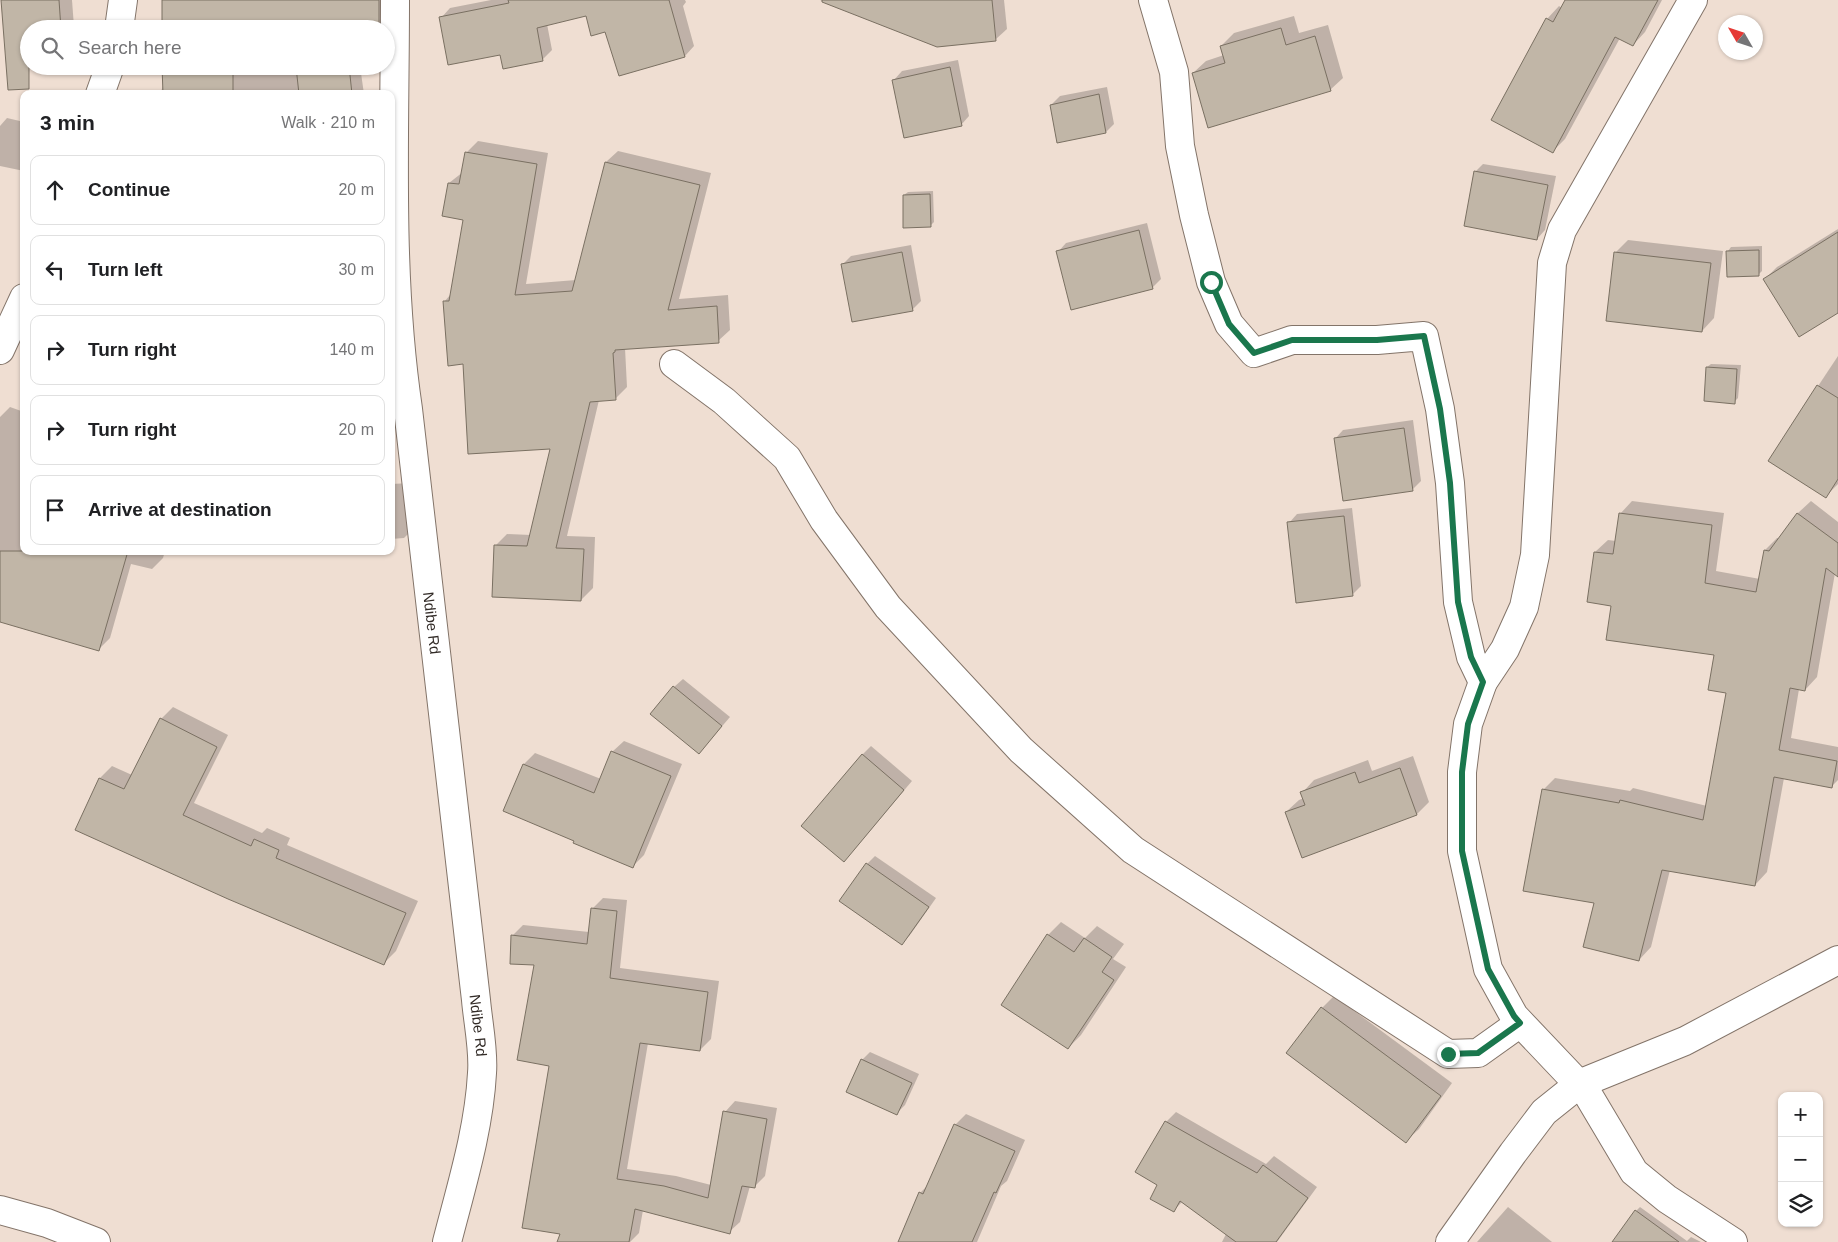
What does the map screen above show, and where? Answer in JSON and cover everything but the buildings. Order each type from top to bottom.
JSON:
[{"type":"street","points":[[120,20],[123,0]]},
{"type":"street","name":"Ndibe Rd","points":[[395,0],[395,276],[401,364],[408,409],[482,1072],[468,1163],[447,1242]]},
{"type":"street","points":[[1153,0],[1174,72],[1180,146],[1194,215],[1211,282],[1229,324],[1254,353],[1292,340],[1377,340],[1424,336],[1440,409],[1450,483],[1458,602],[1471,657],[1483,682]]},
{"type":"street","points":[[1692,0],[1562,230],[1552,263],[1535,555],[1524,608],[1505,649],[1483,682],[1468,724],[1462,772],[1462,851],[1488,969],[1514,1016],[1587,1093],[1634,1172],[1667,1198],[1733,1242]]},
{"type":"street","points":[[101,90],[107,75]]},
{"type":"street","points":[[0,350],[20,307]]},
{"type":"street","points":[[674,364],[724,401],[788,458],[824,520],[888,607],[1022,750],[1133,850],[1448,1054],[1478,1053],[1520,1023]]},
{"type":"street","points":[[1450,1242],[1512,1152],[1544,1112],[1579,1084],[1685,1041],[1838,960]]},
{"type":"street","points":[[0,1210],[47,1223],[96,1242]]},
{"type":"route","points":[[1211,282],[1229,324],[1254,353],[1292,340],[1377,340],[1424,336],[1440,409],[1450,483],[1458,602],[1471,657],[1483,682],[1468,724],[1462,772],[1462,851],[1488,969],[1514,1016],[1520,1023],[1478,1053],[1448,1054]]}]
